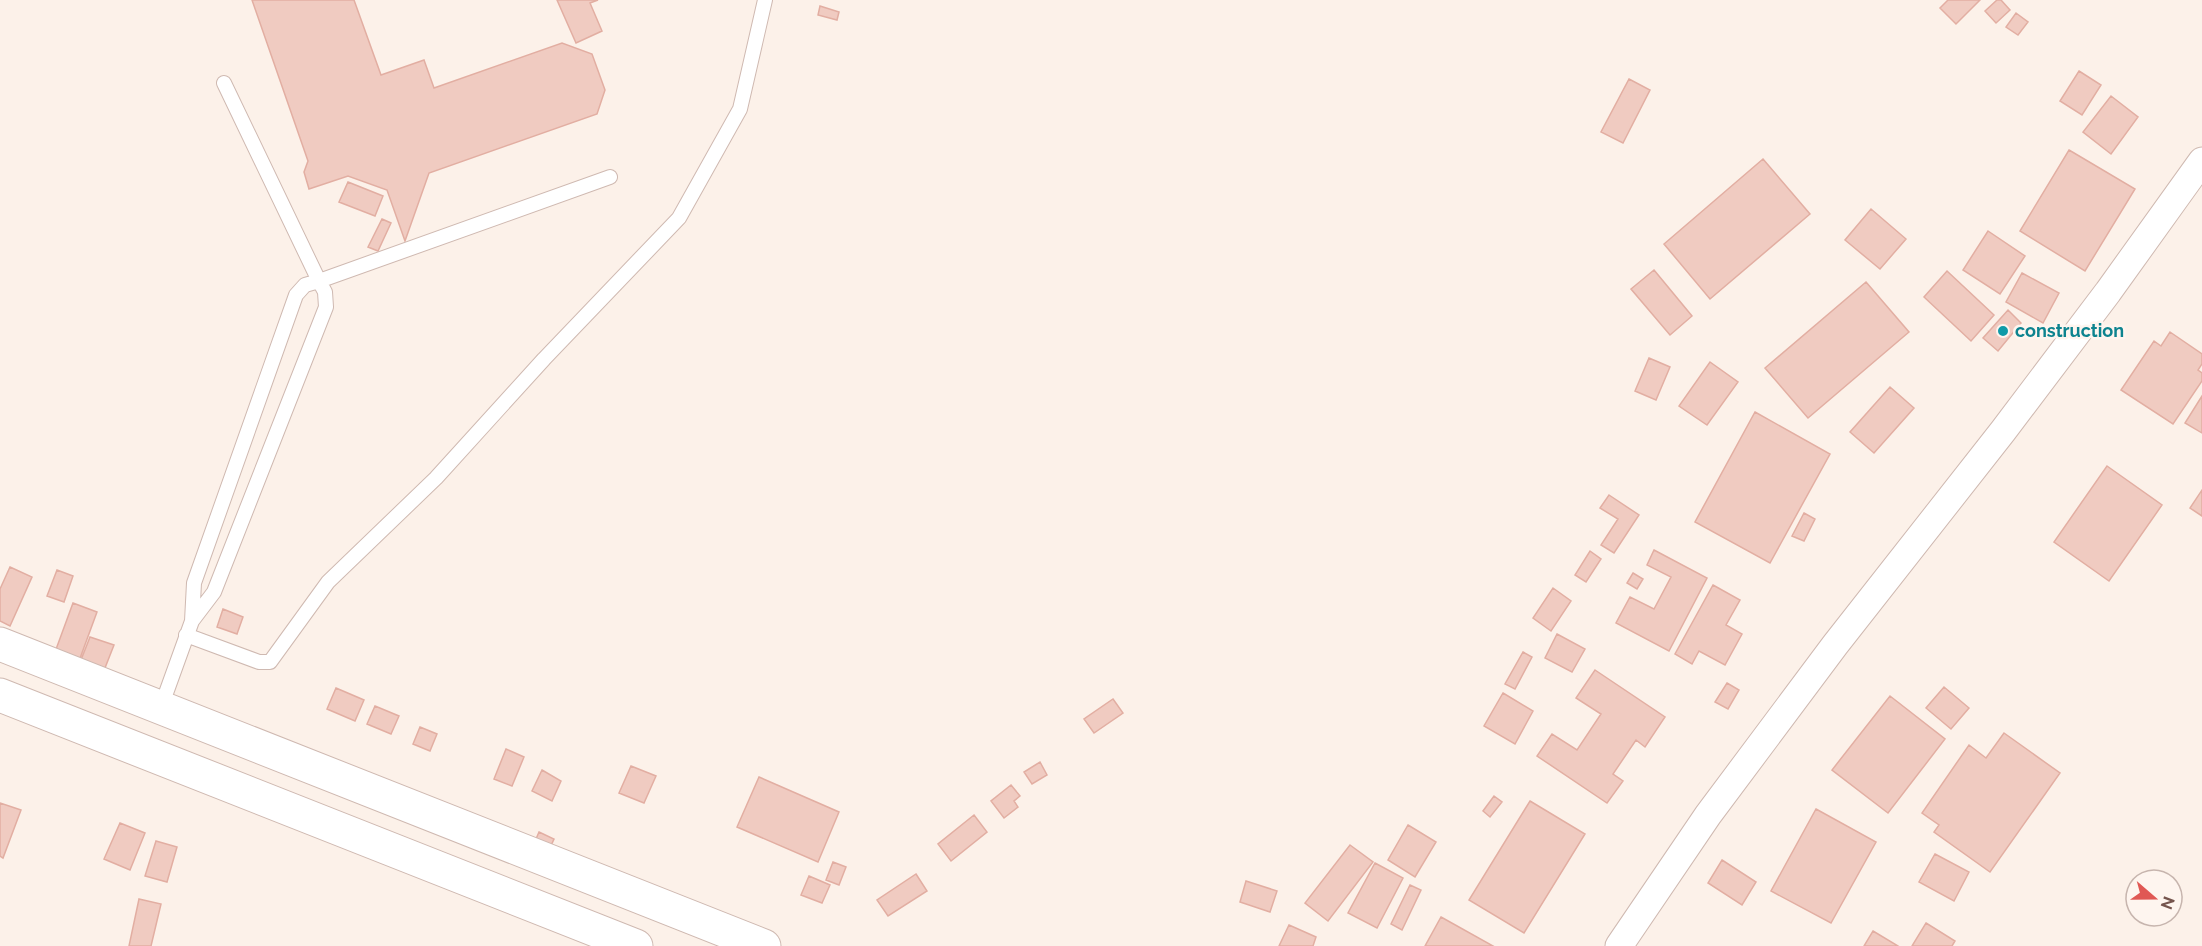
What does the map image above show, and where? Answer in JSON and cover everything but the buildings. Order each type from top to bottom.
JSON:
[{"type":"street","points":[[1619,946],[1708,815],[1835,645],[2003,431],[2202,160]]},
{"type":"street","points":[[0,644],[764,946]]},
{"type":"street","points":[[0,695],[636,946]]},
{"type":"lane","points":[[186,635],[259,662],[270,662],[328,582],[436,478],[544,359],[679,218],[740,110],[765,0]]},
{"type":"lane","points":[[161,707],[192,621],[214,592],[326,307],[325,292],[224,83]]},
{"type":"lane","points":[[192,621],[194,583],[296,295],[305,285],[610,177]]},
{"type":"place","name":"construction","points":[[2003,331]]}]
